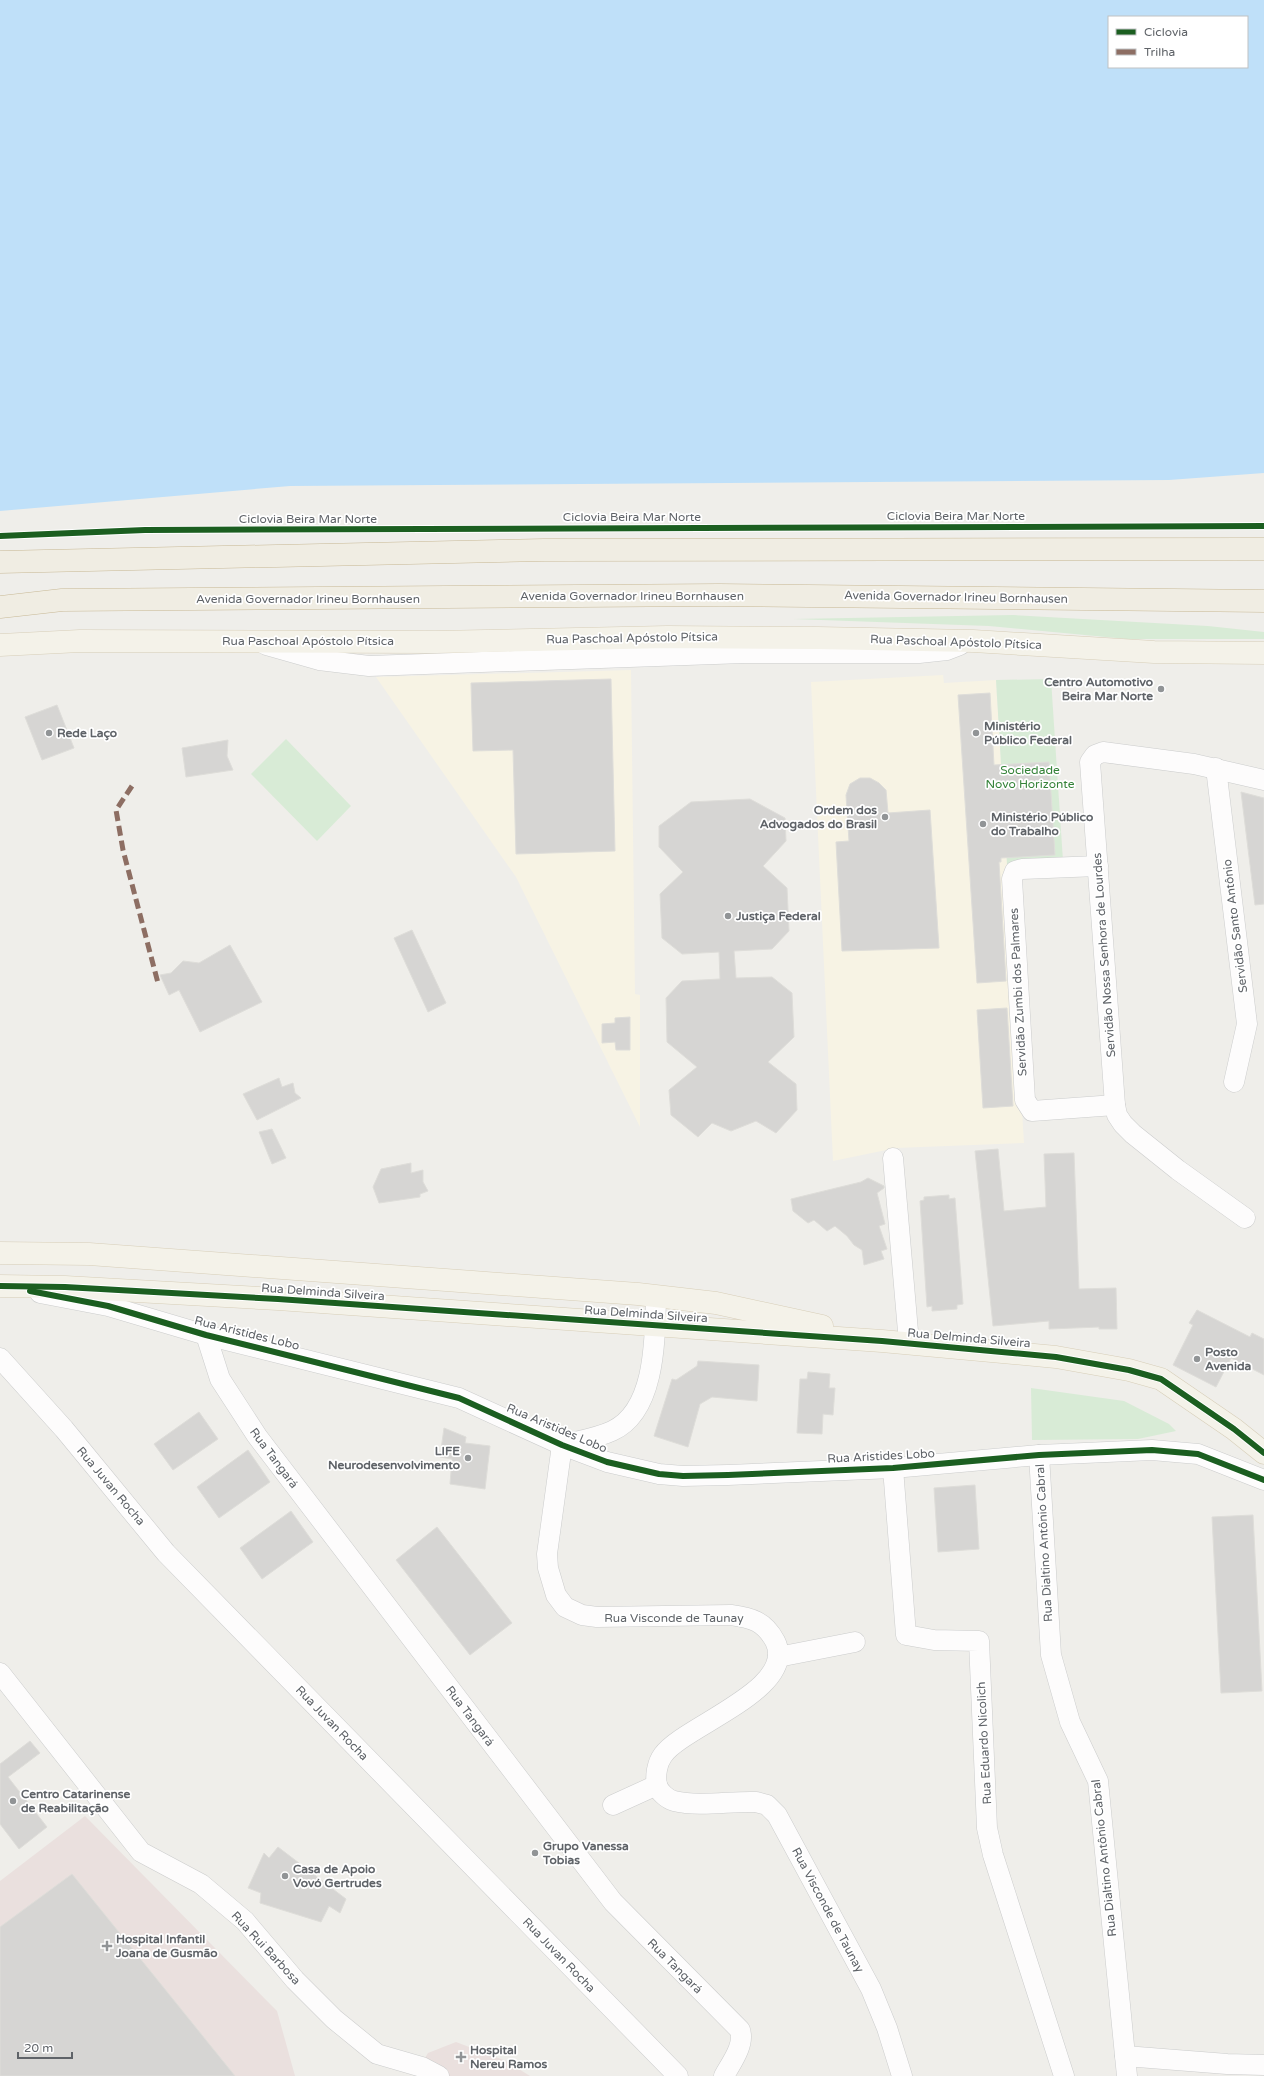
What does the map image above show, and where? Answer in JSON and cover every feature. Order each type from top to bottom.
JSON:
[{"type":"highway","points":[[0,562],[544,550],[1264,549]]},
{"type":"highway","name":"Avenida Governador Irineu Bornhausen","points":[[0,607],[62,600],[719,595],[1264,601]]},
{"type":"highway","points":[[1173,600],[1264,616]]},
{"type":"main road","name":"Rua Paschoal Apóstolo Pítsica","points":[[0,645],[80,641],[436,642],[667,637],[973,641],[1154,652],[1264,653]]},
{"type":"main road","name":"Rua Delminda Silveira","points":[[0,1253],[89,1254],[656,1296],[744,1308],[882,1340],[909,1344],[1056,1356],[1129,1370],[1161,1379],[1234,1429],[1264,1453]]},
{"type":"main road","name":"Rua Delminda Silveira","points":[[10,1286],[278,1299],[655,1326],[882,1340]]},
{"type":"street","name":"Servidão Nossa Senhora de Lourdes","points":[[1245,1218],[1178,1170],[1133,1134],[1123,1124],[1117,1115],[1115,1105],[1090,762],[1095,755],[1103,752],[1216,768],[1264,780]]},
{"type":"street","name":"Servidão Santo Antônio","points":[[1216,768],[1247,1024],[1234,1082]]},
{"type":"street","name":"Servidão Zumbi dos Palmares","points":[[1098,866],[1022,869],[1015,871],[1012,879],[1024,1100],[1032,1111],[1115,1105]]},
{"type":"street","points":[[893,1158],[909,1344]]},
{"type":"street","name":"Rua Aristides Lobo","points":[[10,1286],[108,1306],[206,1335],[459,1398],[562,1445],[631,1469],[683,1476],[893,1468],[1039,1455],[1152,1450],[1198,1454],[1264,1480]]},
{"type":"street","points":[[562,1445],[612,1431],[632,1417],[646,1391],[655,1326],[656,1296]]},
{"type":"street","name":"Rua Tangará","points":[[206,1335],[220,1379],[257,1436],[560,1834],[613,1902],[740,2030],[742,2036],[741,2044],[724,2076]]},
{"type":"street","name":"Rua Juvan Rocha","points":[[0,1358],[64,1429],[166,1553],[678,2076]]},
{"type":"street","name":"Rua Visconde de Taunay","points":[[562,1445],[547,1554],[551,1582],[556,1595],[565,1607],[582,1615],[597,1617],[731,1615],[751,1618],[767,1628],[776,1643],[778,1657]]},
{"type":"street","name":"Rua Dialtino Antônio Cabral","points":[[1039,1455],[1051,1655],[1070,1722],[1098,1781],[1127,2076]]},
{"type":"street","name":"Rua Eduardo Nicolich","points":[[893,1468],[906,1635],[934,1640],[979,1641],[987,1828],[993,1855],[1064,2076]]},
{"type":"street","points":[[613,1805],[657,1785],[656,1771],[663,1755],[675,1744],[753,1693],[768,1678],[778,1657],[855,1642]]},
{"type":"street","name":"Rua Rui Barbosa","points":[[0,1673],[141,1852],[201,1884],[245,1921],[295,1980],[334,2019],[377,2054],[422,2067],[439,2076]]},
{"type":"street","name":"Rua Visconde de Taunay","points":[[657,1785],[662,1793],[672,1800],[687,1802],[756,1802],[767,1805],[777,1815],[871,1989],[887,2028],[902,2076]]},
{"type":"street","points":[[1125,2056],[1227,2070],[1264,2065]]},
{"type":"shaded area","points":[[631,670],[635,994],[640,995],[640,1127],[516,877],[376,677]]},
{"type":"shaded area","name":"Ordem dos Advogados do Brasil","points":[[943,675],[944,683],[996,680],[1024,1143],[896,1148],[833,1161],[811,682]]},
{"type":"shaded area","name":"Hospital Infantil Joana de Gusmão","points":[[85,1816],[277,2011],[295,2076],[0,2076],[0,1881]]},
{"type":"shaded area","name":"Hospital Nereu Ramos","points":[[456,2042],[506,2061],[530,2076],[414,2076],[428,2053]]},
{"type":"green space","points":[[1013,615],[1208,626],[1264,632],[1264,639],[1127,639],[989,626],[793,619]]},
{"type":"green space","name":"Sociedade Novo Horizonte","points":[[1051,679],[1063,861],[1007,864],[996,680]]},
{"type":"green space","points":[[286,739],[351,806],[317,841],[251,774]]},
{"type":"green space","points":[[1031,1388],[1124,1401],[1169,1424],[1176,1431],[1138,1439],[1032,1440]]},
{"type":"water","points":[[0,0],[1264,0],[1264,473],[1169,480],[290,486],[0,511]]},
{"type":"building","points":[[611,679],[615,851],[516,854],[513,750],[473,751],[471,683]]},
{"type":"building","points":[[990,693],[994,765],[1049,762],[1055,855],[1001,858],[1001,862],[999,862],[1006,981],[977,983],[958,695]]},
{"type":"building","name":"Rede Laço","points":[[57,705],[74,748],[42,760],[25,717]]},
{"type":"building","points":[[228,740],[227,756],[233,770],[186,777],[182,748]]},
{"type":"building","points":[[860,778],[870,778],[879,783],[886,790],[888,813],[930,810],[939,948],[842,951],[836,842],[849,841],[846,795],[850,784]]},
{"type":"building","points":[[1241,792],[1264,798],[1264,904],[1255,905]]},
{"type":"building","points":[[750,799],[785,818],[786,841],[763,866],[787,888],[789,931],[772,949],[734,951],[736,978],[772,977],[792,993],[794,1037],[768,1062],[796,1084],[797,1110],[776,1133],[756,1121],[731,1131],[712,1123],[698,1137],[671,1115],[669,1090],[697,1067],[667,1042],[666,998],[682,981],[720,979],[719,952],[682,954],[662,938],[660,894],[683,872],[659,847],[659,826],[691,802]]},
{"type":"building","points":[[412,930],[446,1003],[428,1012],[394,938]]},
{"type":"building","points":[[230,945],[262,1002],[200,1032],[179,990],[169,995],[160,975],[171,973],[183,961],[199,963]]},
{"type":"building","points":[[1007,1008],[1013,1106],[983,1108],[977,1010]]},
{"type":"building","points":[[630,1017],[630,1050],[616,1050],[615,1042],[602,1043],[602,1024],[615,1023],[615,1018]]},
{"type":"building","points":[[279,1078],[282,1087],[293,1083],[295,1093],[301,1098],[257,1120],[243,1094]]},
{"type":"building","points":[[272,1129],[286,1158],[272,1164],[259,1132]]},
{"type":"building","points":[[998,1149],[1004,1211],[1046,1207],[1044,1154],[1074,1153],[1079,1289],[1116,1288],[1117,1329],[1099,1329],[1099,1327],[1049,1329],[1049,1321],[993,1326],[975,1151]]},
{"type":"building","points":[[411,1163],[411,1173],[423,1170],[423,1182],[428,1191],[420,1194],[420,1197],[379,1203],[373,1187],[381,1169]]},
{"type":"building","points":[[868,1178],[884,1186],[884,1188],[877,1193],[885,1224],[879,1226],[887,1249],[881,1251],[884,1259],[864,1265],[862,1250],[854,1245],[847,1236],[835,1226],[827,1231],[814,1220],[808,1223],[793,1211],[791,1199],[861,1182]]},
{"type":"building","points":[[949,1195],[949,1199],[955,1198],[963,1304],[957,1305],[957,1309],[932,1311],[932,1306],[927,1307],[920,1201],[924,1200],[924,1197]]},
{"type":"building","points":[[1197,1310],[1250,1337],[1252,1333],[1264,1339],[1264,1375],[1231,1358],[1216,1387],[1173,1365],[1193,1325],[1189,1323]]},
{"type":"building","points":[[698,1361],[759,1365],[757,1401],[712,1397],[700,1404],[688,1447],[654,1436],[672,1379],[676,1380],[697,1366]]},
{"type":"building","points":[[808,1372],[830,1374],[829,1388],[835,1388],[833,1415],[823,1414],[822,1434],[797,1433],[800,1379],[807,1379]]},
{"type":"building","points":[[199,1412],[218,1439],[173,1470],[154,1444]]},
{"type":"building","name":"LIFE Neurodesenvolvimento","points":[[444,1428],[466,1437],[465,1443],[490,1446],[485,1489],[450,1484],[452,1459],[440,1457]]},
{"type":"building","points":[[248,1450],[270,1482],[219,1518],[197,1487]]},
{"type":"building","points":[[975,1485],[979,1549],[938,1552],[934,1488]]},
{"type":"building","points":[[291,1511],[313,1542],[262,1579],[240,1548]]},
{"type":"building","points":[[1253,1515],[1262,1691],[1221,1693],[1212,1517]]},
{"type":"building","points":[[437,1527],[512,1623],[470,1655],[396,1560]]},
{"type":"building","name":"Centro Catarinense de Reabilitação","points":[[30,1741],[40,1753],[8,1777],[47,1827],[19,1849],[0,1824],[0,1764]]},
{"type":"building","name":"Casa de Apoio Vovó Gertrudes","points":[[278,1847],[346,1899],[340,1913],[329,1906],[321,1922],[260,1903],[261,1893],[248,1888],[264,1853],[269,1858]]},
{"type":"building","points":[[72,1874],[235,2076],[0,2076],[0,1927]]},
{"type":"marked path","points":[[132,786],[116,810],[123,850],[158,983]]},
{"type":"cycle path","name":"Ciclovia Beira Mar Norte","points":[[0,536],[145,530],[1264,526]]},
{"type":"cycle path","points":[[0,1286],[65,1287],[278,1299],[882,1341],[1056,1357],[1129,1370],[1161,1379],[1234,1429],[1264,1453]]},
{"type":"cycle path","points":[[30,1291],[108,1306],[206,1335],[459,1398],[562,1445],[607,1462],[659,1474],[683,1476],[728,1475],[893,1468],[1039,1455],[1152,1450],[1198,1454],[1264,1480]]},
{"type":"place","name":"Centro Automotivo Beira Mar Norte","points":[[1161,689]]},
{"type":"place","name":"Rede Laço","points":[[49,733]]},
{"type":"place","name":"Ministério Público Federal","points":[[976,733]]},
{"type":"place","name":"Ordem dos Advogados do Brasil","points":[[885,817]]},
{"type":"place","name":"Ministério Público do Trabalho","points":[[983,824]]},
{"type":"place","name":"Justiça Federal","points":[[728,916]]},
{"type":"place","name":"Posto Avenida","points":[[1197,1359]]},
{"type":"place","name":"LIFE Neurodesenvolvimento","points":[[468,1458]]},
{"type":"place","name":"Centro Catarinense de Reabilitação","points":[[13,1801]]},
{"type":"place","name":"Grupo Vanessa Tobias","points":[[535,1853]]},
{"type":"place","name":"Casa de Apoio Vovó Gertrudes","points":[[285,1876]]},
{"type":"place","name":"Hospital Infantil Joana de Gusmão","points":[[107,1946]]},
{"type":"place","name":"Hospital Nereu Ramos","points":[[461,2057]]}]
